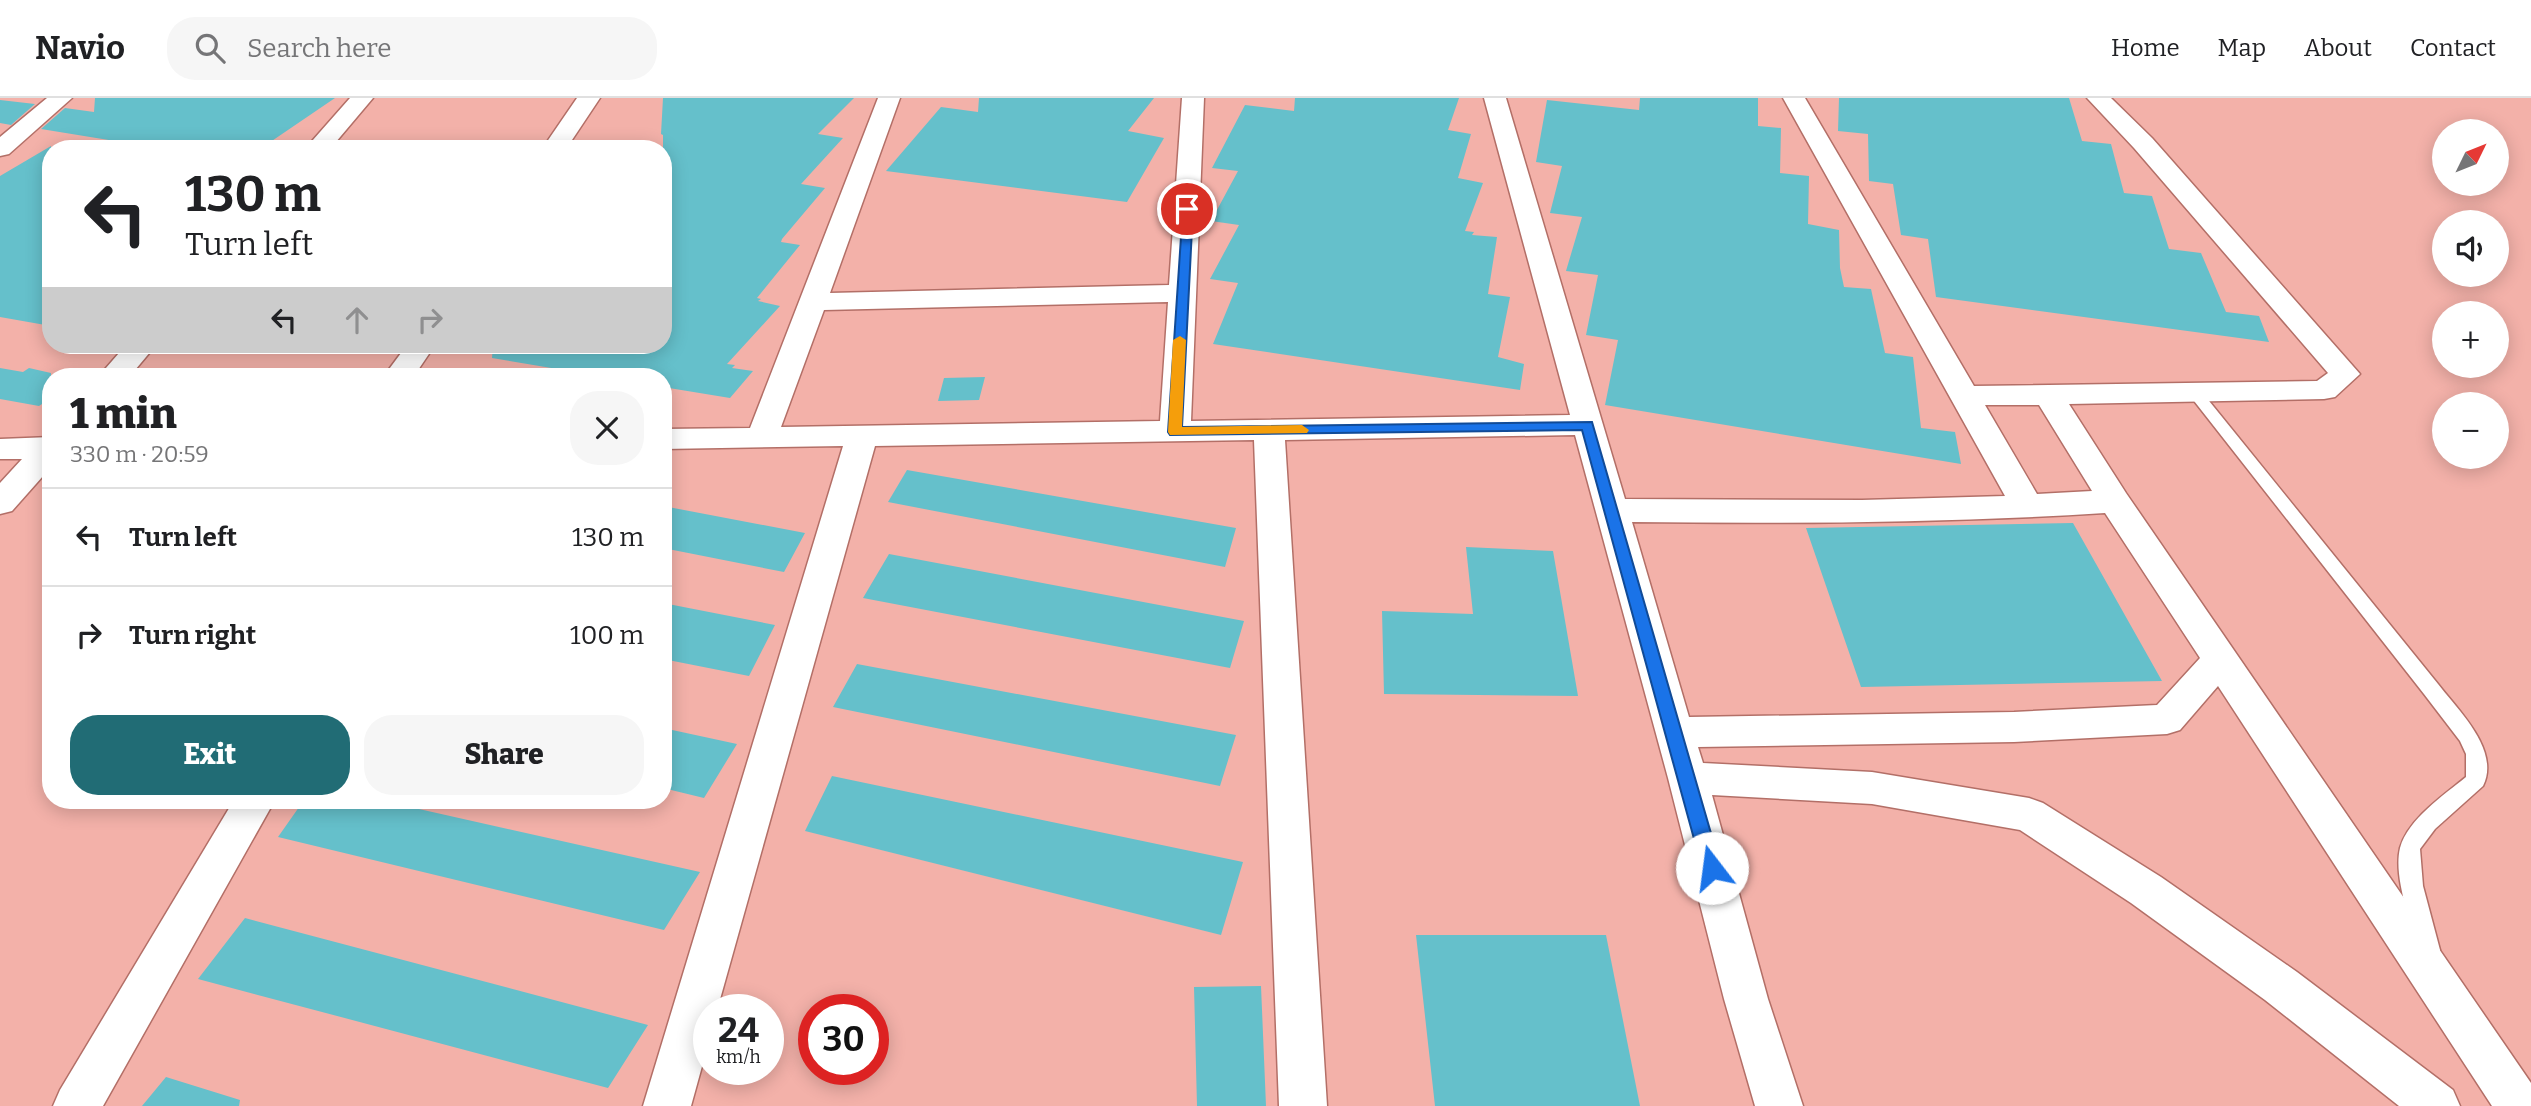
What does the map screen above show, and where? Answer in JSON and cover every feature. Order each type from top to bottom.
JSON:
[{"type":"street","points":[[0,149],[61,98]]},
{"type":"street","points":[[325,140],[362,98]]},
{"type":"street","points":[[560,140],[589,98]]},
{"type":"street","points":[[762,438],[889,98]]},
{"type":"street","points":[[1175,432],[1193,98]]},
{"type":"street","points":[[1494,98],[1688,778],[1746,999],[1779,1106]]},
{"type":"street","points":[[1794,98],[2028,507]]},
{"type":"street","points":[[1965,396],[2324,390],[2345,374],[2143,144],[2098,98]]},
{"type":"street","points":[[812,302],[1182,293]]},
{"type":"street","points":[[121,368],[134,354]]},
{"type":"street","points":[[2048,395],[2114,501],[2519,1106]]},
{"type":"street","points":[[672,439],[1587,425]]},
{"type":"street","points":[[1269,430],[1303,1106]]},
{"type":"street","points":[[667,1106],[862,436]]},
{"type":"street","points":[[0,449],[42,448]]},
{"type":"street","points":[[0,503],[42,457]]},
{"type":"street","points":[[1611,510],[1755,513],[2028,507],[2114,501]]},
{"type":"street","points":[[1675,732],[2014,727],[2167,719],[2220,660]]},
{"type":"street","points":[[1688,778],[1872,788],[2029,815],[2146,890],[2270,978],[2436,1106]]},
{"type":"street","points":[[76,1106],[250,809]]},
{"type":"lane","points":[[2196,394],[2431,688],[2467,736],[2476,754],[2476,780],[2429,822],[2410,847],[2412,877],[2437,984]]},
{"type":"shaded area","points":[[0,98],[2531,98],[2531,1106],[0,1106]]},
{"type":"building","points":[[95,98],[335,98],[273,140],[109,140],[41,129],[65,108],[94,112]]},
{"type":"building","points":[[663,98],[854,98],[818,134],[843,138],[801,184],[825,188],[782,239],[781,242],[800,245],[757,298],[761,299],[758,301],[780,306],[727,364],[735,365],[732,368],[753,371],[730,398],[672,388],[672,368],[551,368],[492,358],[492,354],[672,354],[672,140],[663,140]]},
{"type":"building","points":[[979,98],[1154,98],[1128,131],[1164,138],[1127,202],[886,171],[941,107],[978,112]]},
{"type":"building","points":[[1295,98],[1459,98],[1448,130],[1471,134],[1458,178],[1483,183],[1465,231],[1474,232],[1472,235],[1497,237],[1488,294],[1510,297],[1498,357],[1524,364],[1520,390],[1213,344],[1238,283],[1210,279],[1239,225],[1211,221],[1238,171],[1212,168],[1245,105],[1294,111]]},
{"type":"building","points":[[1640,98],[1758,98],[1758,126],[1781,128],[1780,173],[1809,176],[1808,224],[1839,230],[1840,268],[1844,287],[1871,289],[1885,353],[1913,357],[1921,428],[1955,432],[1961,464],[1605,405],[1618,340],[1586,335],[1598,275],[1566,271],[1582,217],[1550,213],[1562,166],[1536,162],[1547,100],[1639,110]]},
{"type":"building","points":[[1839,98],[2069,98],[2082,141],[2111,144],[2124,193],[2152,196],[2169,249],[2201,253],[2226,312],[2259,316],[2269,342],[1936,297],[1928,239],[1901,235],[1893,184],[1869,181],[1868,134],[1838,131]]},
{"type":"building","points":[[0,100],[35,104],[11,125],[0,123]]},
{"type":"building","points":[[42,151],[42,324],[0,317],[0,176]]},
{"type":"building","points":[[0,368],[23,372],[29,368],[42,371],[42,404],[39,406],[0,399]]},
{"type":"building","points":[[985,377],[979,400],[938,401],[944,378]]},
{"type":"building","points":[[907,470],[1236,528],[1225,567],[888,502]]},
{"type":"building","points":[[672,508],[805,533],[784,572],[672,550]]},
{"type":"building","points":[[2073,523],[2162,681],[1861,687],[1806,528]]},
{"type":"building","points":[[1466,547],[1553,551],[1578,696],[1384,694],[1382,611],[1473,614]]},
{"type":"building","points":[[889,554],[1244,621],[1230,668],[863,598]]},
{"type":"building","points":[[672,605],[775,625],[749,676],[672,661]]},
{"type":"building","points":[[857,664],[1236,735],[1220,786],[833,707]]},
{"type":"building","points":[[672,730],[737,744],[704,798],[672,790]]},
{"type":"building","points":[[832,776],[1243,862],[1221,935],[805,831]]},
{"type":"building","points":[[298,809],[419,809],[700,872],[664,930],[278,837]]},
{"type":"building","points":[[245,918],[648,1025],[608,1088],[198,979]]},
{"type":"building","points":[[1416,935],[1606,935],[1640,1106],[1435,1106]]},
{"type":"building","points":[[1261,986],[1266,1106],[1197,1106],[1194,987]]},
{"type":"building","points":[[166,1077],[240,1100],[239,1106],[142,1106]]},
{"type":"slow traffic","points":[[1180,340],[1175,432],[1302,430]]},
{"type":"route","points":[[1187,209],[1175,432],[1587,425],[1712,868]]}]
